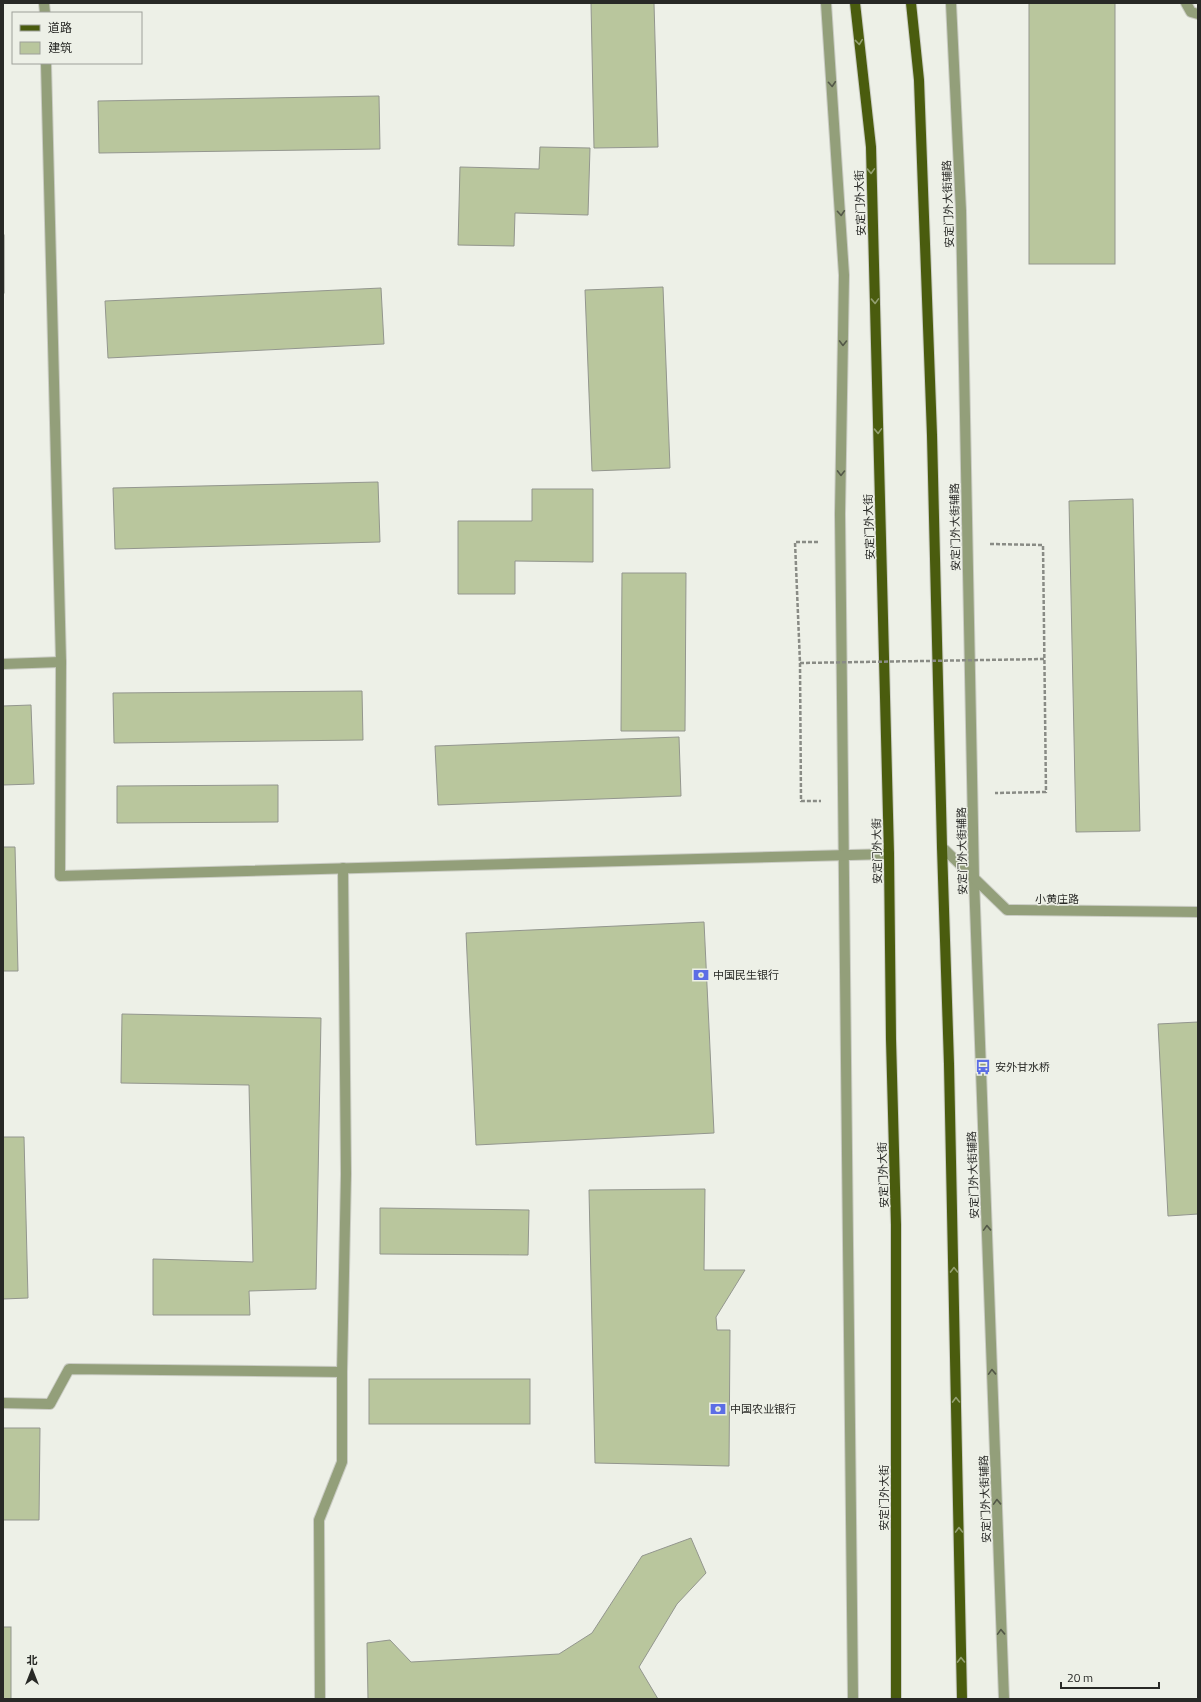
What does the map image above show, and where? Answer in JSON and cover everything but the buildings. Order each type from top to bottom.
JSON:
[{"type":"main road","name":"安定门外大街","points":[[855,3],[871,147],[890,854],[891,1039],[896,1225],[896,1699]]},
{"type":"main road","points":[[911,3],[920,80],[929,332],[942,847],[950,1064],[962,1699]]},
{"type":"street","points":[[826,3],[844,276],[840,514],[853,1699]]},
{"type":"street","name":"安定门外大街辅路","points":[[951,3],[961,211],[974,879],[1004,1699]]},
{"type":"street","points":[[1186,3],[1192,12],[1198,14]]},
{"type":"street","points":[[46,64],[61,662],[60,876],[890,854]]},
{"type":"street","points":[[3,664],[61,662]]},
{"type":"street","name":"小黄庄路","points":[[942,847],[1007,910],[1198,912]]},
{"type":"street","points":[[320,1699],[319,1520],[342,1462],[342,1372],[346,1174],[343,868]]},
{"type":"street","points":[[3,1403],[50,1404],[69,1369],[342,1372]]},
{"type":"path","points":[[795,542],[800,663],[801,801]]},
{"type":"path","points":[[968,544],[1043,544],[1046,792],[973,794]]},
{"type":"path","points":[[800,663],[1045,659]]},
{"type":"place","name":"中国民生银行","points":[[701,975]]},
{"type":"place","name":"安外甘水桥","points":[[983,1067]]},
{"type":"place","name":"中国农业银行","points":[[718,1409]]}]
